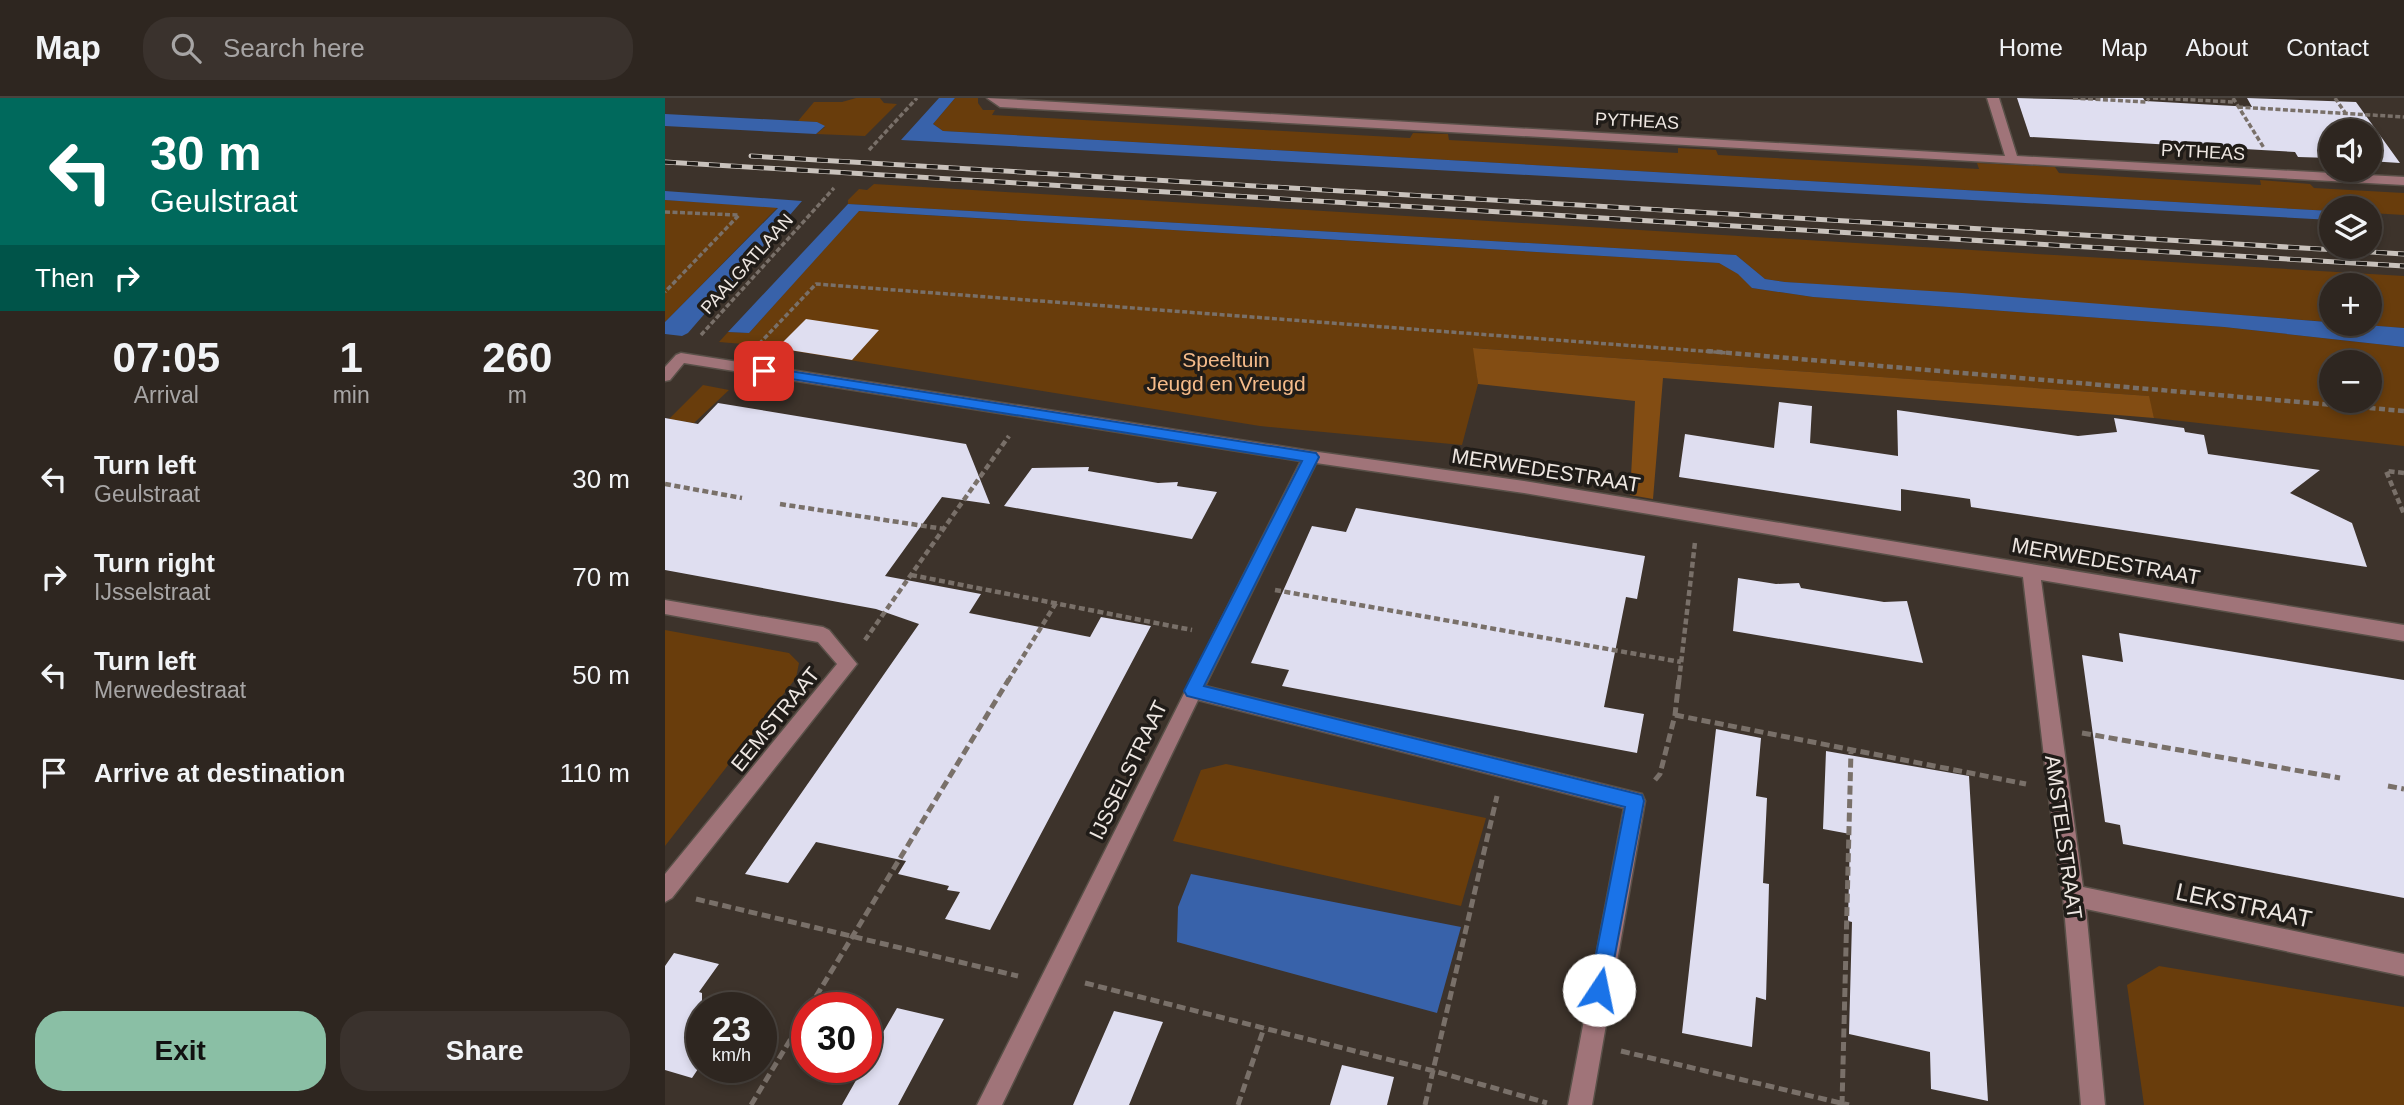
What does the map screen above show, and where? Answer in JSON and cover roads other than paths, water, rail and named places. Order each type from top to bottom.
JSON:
[{"type":"street","points":[[1993,98],[2012,158]]},
{"type":"street","name":"PYTHEAS","points":[[993,99],[1000,104],[2404,181]]},
{"type":"street","name":"MERWEDESTRAAT","points":[[665,376],[681,358],[1698,515],[2404,633]]},
{"type":"street","name":"IJSSELSTRAAT","points":[[989,1105],[1311,457]]},
{"type":"street","name":"AMSTELSTRAAT","points":[[2031,569],[2074,896],[2093,1105]]},
{"type":"street","name":"EEMSTRAAT","points":[[665,607],[823,635],[848,664],[667,889]]},
{"type":"street","points":[[1193,691],[1635,801],[1580,1105]]},
{"type":"street","name":"LEKSTRAAT","points":[[2074,896],[2404,965]]},
{"type":"water","points":[[939,98],[955,98],[933,124],[943,131],[2319,210],[2319,219],[901,140]]},
{"type":"water","points":[[665,114],[817,122],[825,126],[816,134],[665,126]]},
{"type":"water","points":[[665,191],[802,201],[688,333],[682,336],[665,334],[665,322],[778,208],[665,200]]},
{"type":"water","points":[[848,204],[1736,255],[1765,279],[1785,282],[2319,321],[2319,336],[2382,336],[2382,326],[2404,328],[2404,347],[2224,327],[1813,297],[1752,288],[1738,274],[1719,263],[859,211],[749,333],[728,332]]},
{"type":"water","points":[[1191,874],[1461,927],[1437,1013],[1177,942],[1178,907]]},
{"type":"railway","points":[[751,156],[2404,254]]},
{"type":"railway","points":[[665,162],[2404,266]]},
{"type":"park label","name":"Speeltuin Jeugd en Vreugd","points":[[1226,371]]}]
